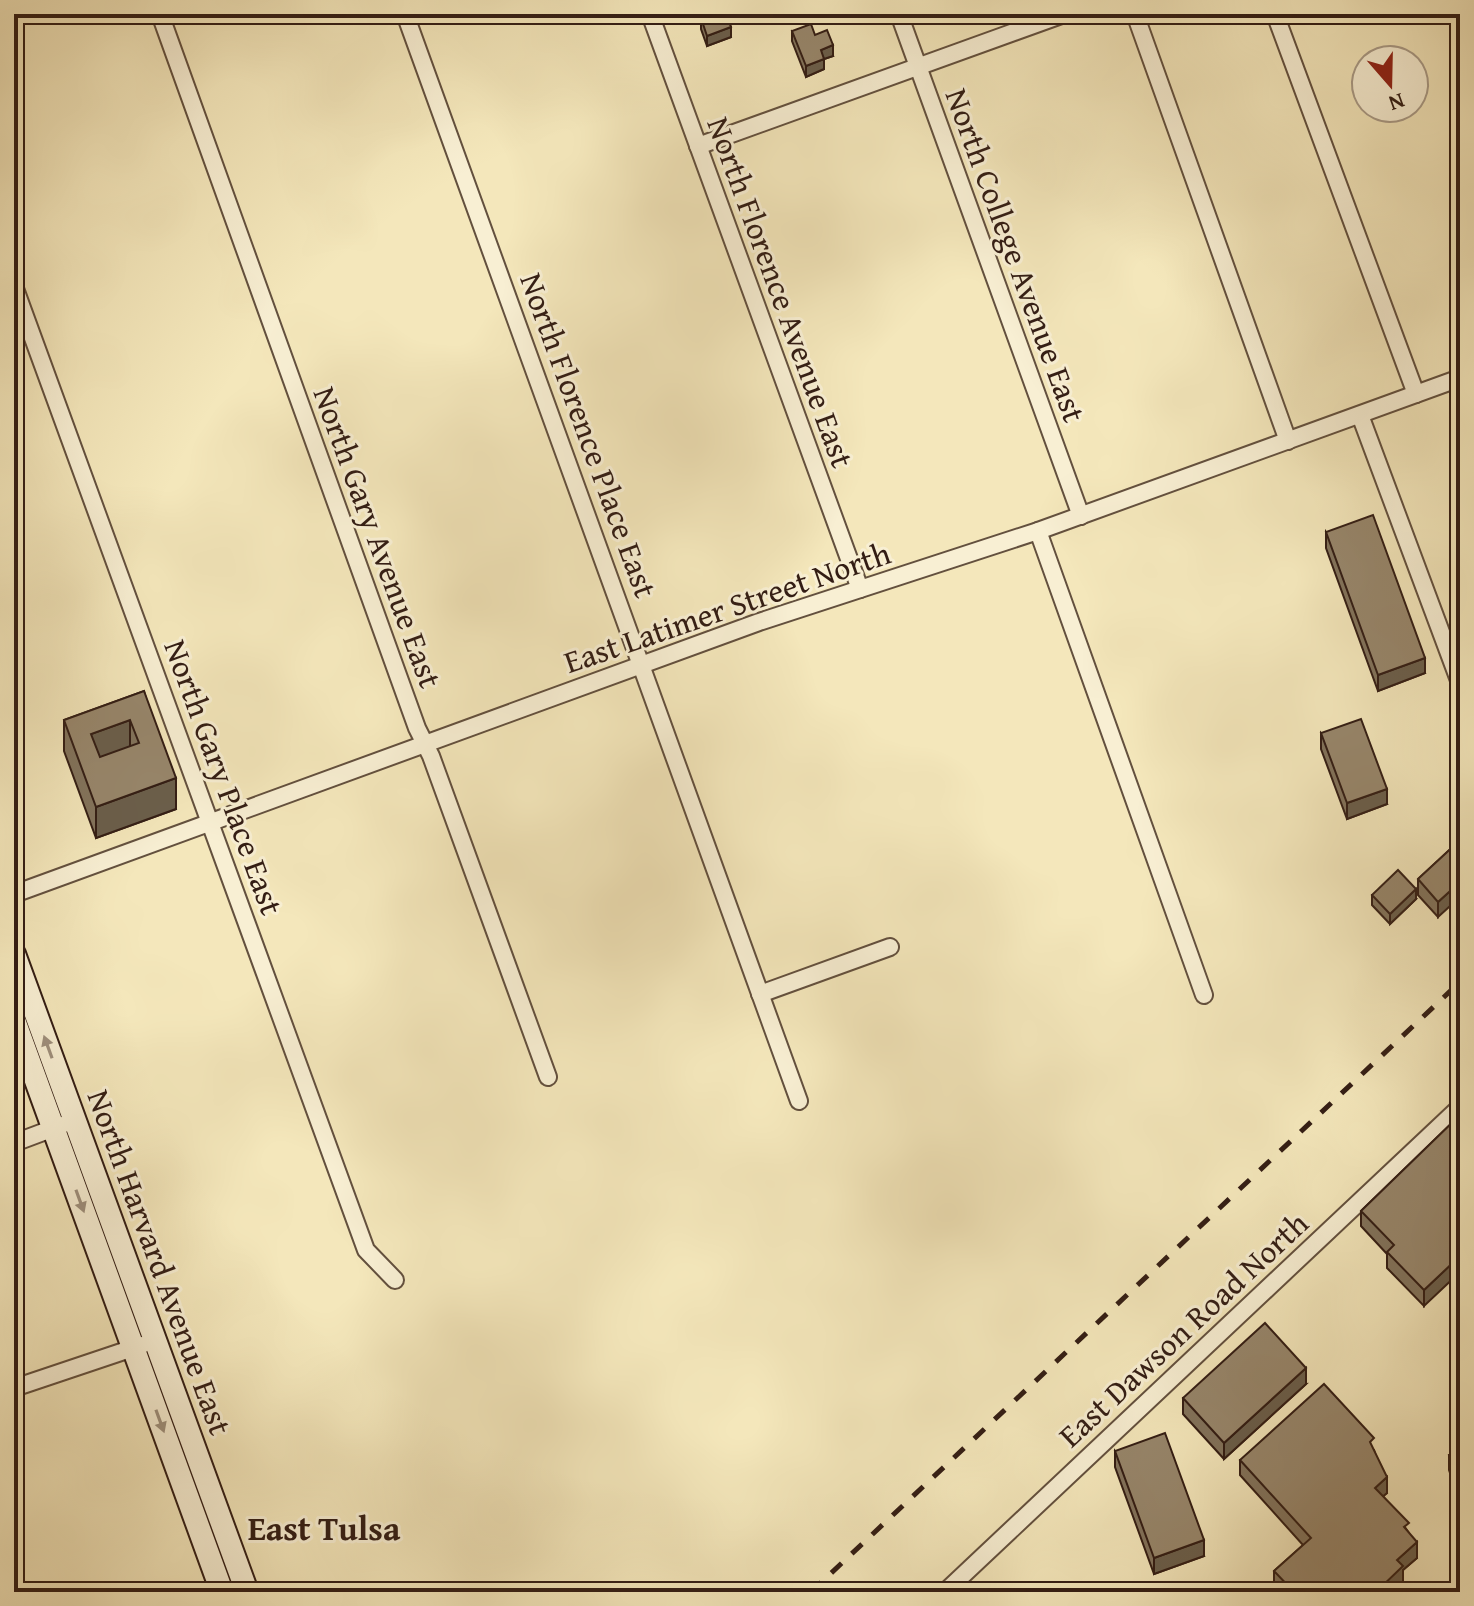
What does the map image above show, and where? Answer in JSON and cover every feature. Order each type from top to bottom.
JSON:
[{"type":"main road","name":"North Harvard Avenue East","points":[[14,954],[74,1121],[207,1553],[222,1592]]},
{"type":"main road","name":"North Harvard Avenue East","points":[[14,1020],[53,1128],[247,1592]]},
{"type":"main road","points":[[207,1553],[229,1544]]},
{"type":"street","name":"North Gary Avenue East","points":[[160,14],[548,1077]]},
{"type":"street","name":"North Florence Place East","points":[[405,14],[799,1101]]},
{"type":"street","name":"North Florence Avenue East","points":[[650,14],[860,589]]},
{"type":"street","name":"North College Avenue East","points":[[899,14],[1081,516]]},
{"type":"street","points":[[698,146],[1064,14]]},
{"type":"street","points":[[1135,14],[1288,441]]},
{"type":"street","points":[[1275,14],[1416,394]]},
{"type":"street","name":"North Gary Place East","points":[[14,286],[366,1250],[395,1280]]},
{"type":"street","name":"East Latimer Street North","points":[[14,894],[642,665],[1081,516],[1460,378]]},
{"type":"street","points":[[1360,415],[1460,683]]},
{"type":"street","points":[[1038,531],[1204,995]]},
{"type":"street","points":[[760,994],[890,947]]},
{"type":"street","name":"East Dawson Road North","points":[[945,1592],[1460,1107]]},
{"type":"street","points":[[14,1143],[74,1121]]},
{"type":"street","points":[[14,1388],[144,1344]]},
{"type":"building","points":[[726,14],[731,27],[707,36],[701,18]]},
{"type":"building","points":[[811,24],[815,35],[827,30],[833,45],[821,50],[824,59],[806,66],[792,31]]},
{"type":"building","points":[[1373,515],[1425,658],[1378,675],[1326,532]]},
{"type":"building","points":[[144,691],[176,778],[96,807],[64,720]],"holes":[[[130,720],[139,743],[100,757],[91,734]]]},
{"type":"building","points":[[1361,719],[1387,789],[1347,803],[1321,733]]},
{"type":"building","points":[[1458,842],[1460,882],[1438,902],[1418,879]]},
{"type":"building","points":[[1398,870],[1416,889],[1390,914],[1372,895]]},
{"type":"building","points":[[1460,1115],[1460,1256],[1424,1290],[1387,1252],[1394,1245],[1361,1211]]},
{"type":"building","points":[[1265,1323],[1306,1368],[1224,1443],[1183,1398]]},
{"type":"building","points":[[1324,1384],[1374,1438],[1370,1442],[1387,1477],[1375,1488],[1409,1523],[1404,1527],[1417,1542],[1397,1560],[1403,1566],[1376,1592],[1294,1592],[1274,1571],[1311,1538],[1240,1460]]},
{"type":"building","points":[[1165,1433],[1204,1540],[1154,1558],[1115,1451]]},
{"type":"building","points":[[1460,1451],[1460,1476],[1457,1477],[1449,1455]]},
{"type":"railway","points":[[811,1592],[1460,982]]},
{"type":"district","name":"East Tulsa","points":[[324,1527]]}]
